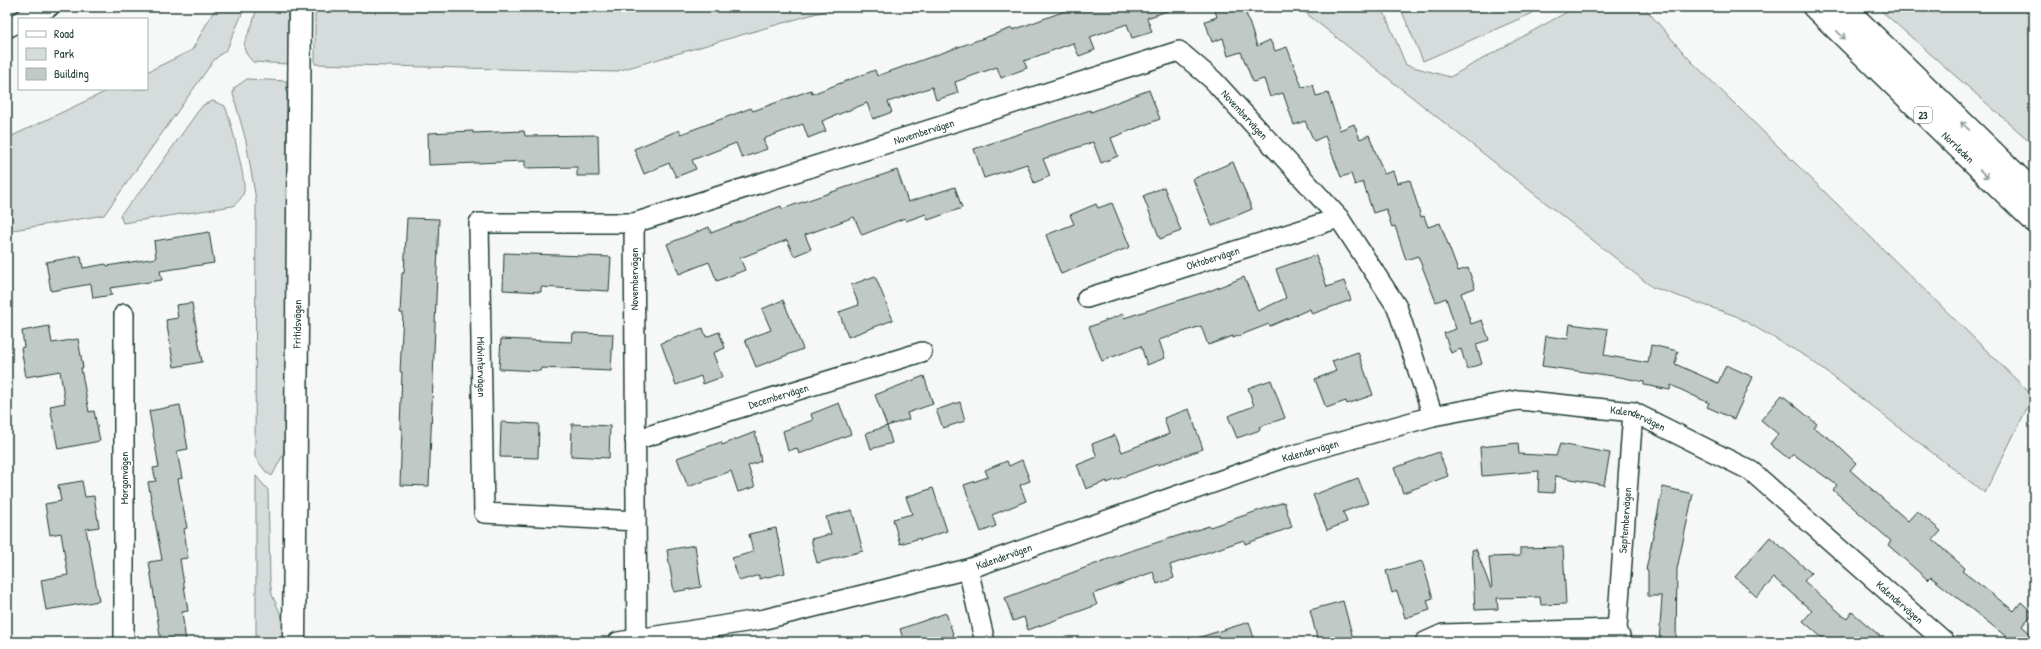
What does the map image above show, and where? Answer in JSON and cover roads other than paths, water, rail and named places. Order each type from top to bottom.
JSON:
[{"type":"main road","name":"Fritidsvägen","points":[[294,642],[300,7]]},
{"type":"main road","name":"Norrleden","points":[[1814,7],[2034,221]]},
{"type":"main road","name":"Norrleden","points":[[1844,7],[2034,192]]},
{"type":"street","points":[[26,18],[49,7]]},
{"type":"street","points":[[7,28],[18,22]]},
{"type":"street","name":"Novembervägen","points":[[637,641],[634,223],[1179,50],[1213,80],[1339,218],[1397,307],[1433,416]]},
{"type":"street","name":"Oktobervägen","points":[[1087,298],[1339,218]]},
{"type":"street","name":"Midvintervägen","points":[[634,223],[479,223],[484,514],[636,521]]},
{"type":"street","name":"Morgonvägen","points":[[124,314],[124,642]]},
{"type":"street","name":"Decembervägen","points":[[635,440],[922,352]]},
{"type":"street","name":"Kalendervägen","points":[[618,642],[637,641],[765,619],[968,569],[1284,458],[1433,416],[1519,400],[1633,412],[1751,470],[1945,642]]},
{"type":"street","name":"Septembervägen","points":[[1425,642],[1443,634],[1619,635],[1633,412]]},
{"type":"street","points":[[968,569],[984,642]]}]
